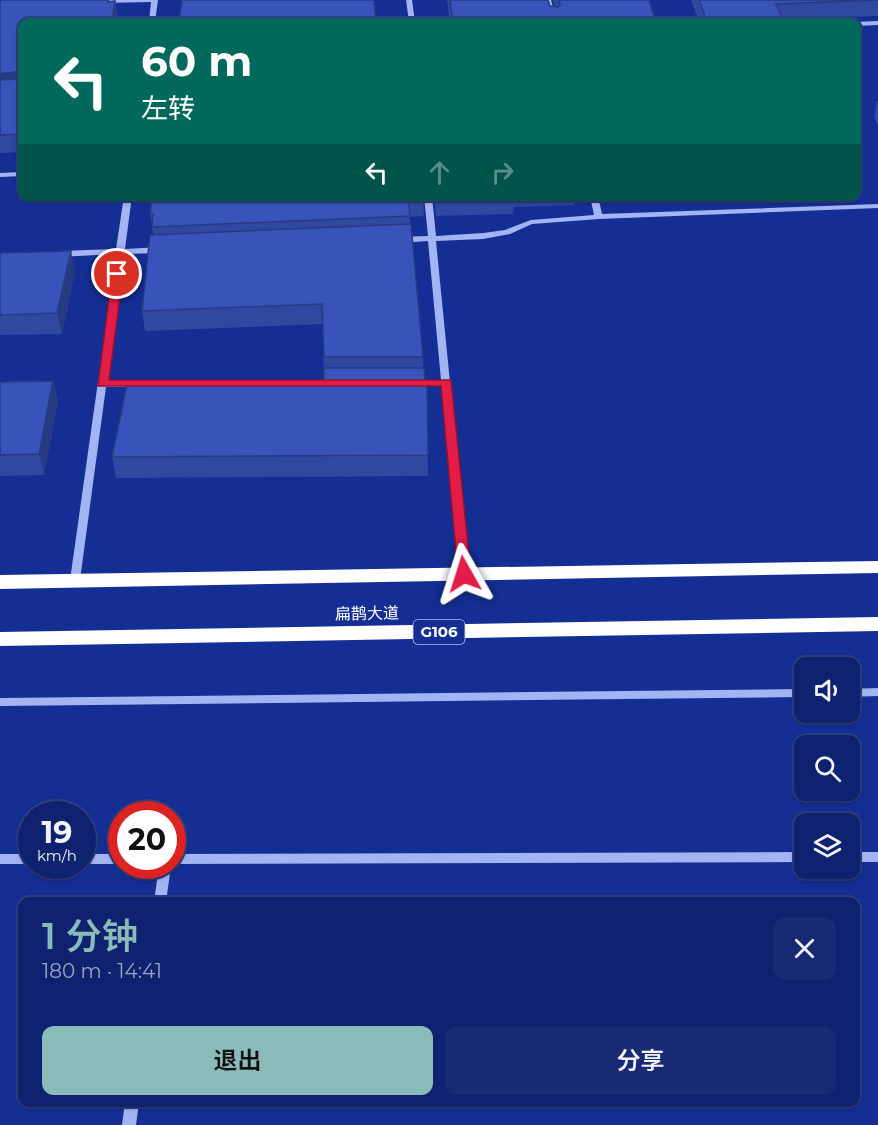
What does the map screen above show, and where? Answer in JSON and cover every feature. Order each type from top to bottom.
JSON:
[{"type":"highway","points":[[0,582],[878,567]]},
{"type":"highway","name":"扁鹊大道","points":[[0,639],[878,624]]},
{"type":"street","points":[[93,2],[153,0],[152,18]]},
{"type":"street","points":[[410,0],[412,18]]},
{"type":"street","points":[[548,0],[553,18]]},
{"type":"street","points":[[861,24],[878,23]]},
{"type":"street","points":[[0,175],[18,174]]},
{"type":"street","points":[[75,580],[127,201]]},
{"type":"street","points":[[429,201],[464,574]]},
{"type":"street","points":[[595,201],[598,217]]},
{"type":"street","points":[[386,241],[483,236],[507,232],[531,222],[598,217],[878,206]]},
{"type":"street","points":[[44,255],[167,250]]},
{"type":"street","points":[[103,384],[351,383]]},
{"type":"street","points":[[399,383],[446,383]]},
{"type":"street","points":[[860,693],[878,692]]},
{"type":"street","points":[[0,702],[794,693]]},
{"type":"street","points":[[186,859],[794,857]]},
{"type":"street","points":[[860,857],[878,857]]},
{"type":"street","points":[[0,859],[18,859]]},
{"type":"street","points":[[161,897],[163,879]]},
{"type":"street","points":[[129,1125],[131,1107]]},
{"type":"building","points":[[0,0],[115,1],[113,18],[18,18],[18,71],[0,74]]},
{"type":"building","points":[[182,0],[374,0],[376,18],[180,18]]},
{"type":"building","points":[[450,0],[548,0],[550,6],[558,7],[559,0],[649,0],[655,18],[452,18]]},
{"type":"building","points":[[699,0],[878,0],[776,4],[782,18],[706,18]]},
{"type":"building","points":[[18,79],[18,134],[0,135],[0,80]]},
{"type":"building","points":[[151,201],[408,201],[410,216],[152,227],[153,214],[150,214]]},
{"type":"building","points":[[411,224],[423,357],[324,357],[322,304],[142,311],[150,235]]},
{"type":"building","points":[[71,251],[57,313],[0,315],[0,253]]},
{"type":"building","points":[[324,368],[424,368],[425,383],[427,383],[428,455],[112,457],[127,384],[324,383]]},
{"type":"building","points":[[53,381],[39,454],[0,455],[0,382]]},
{"type":"route","points":[[117,274],[103,384],[446,383],[464,574]]}]
